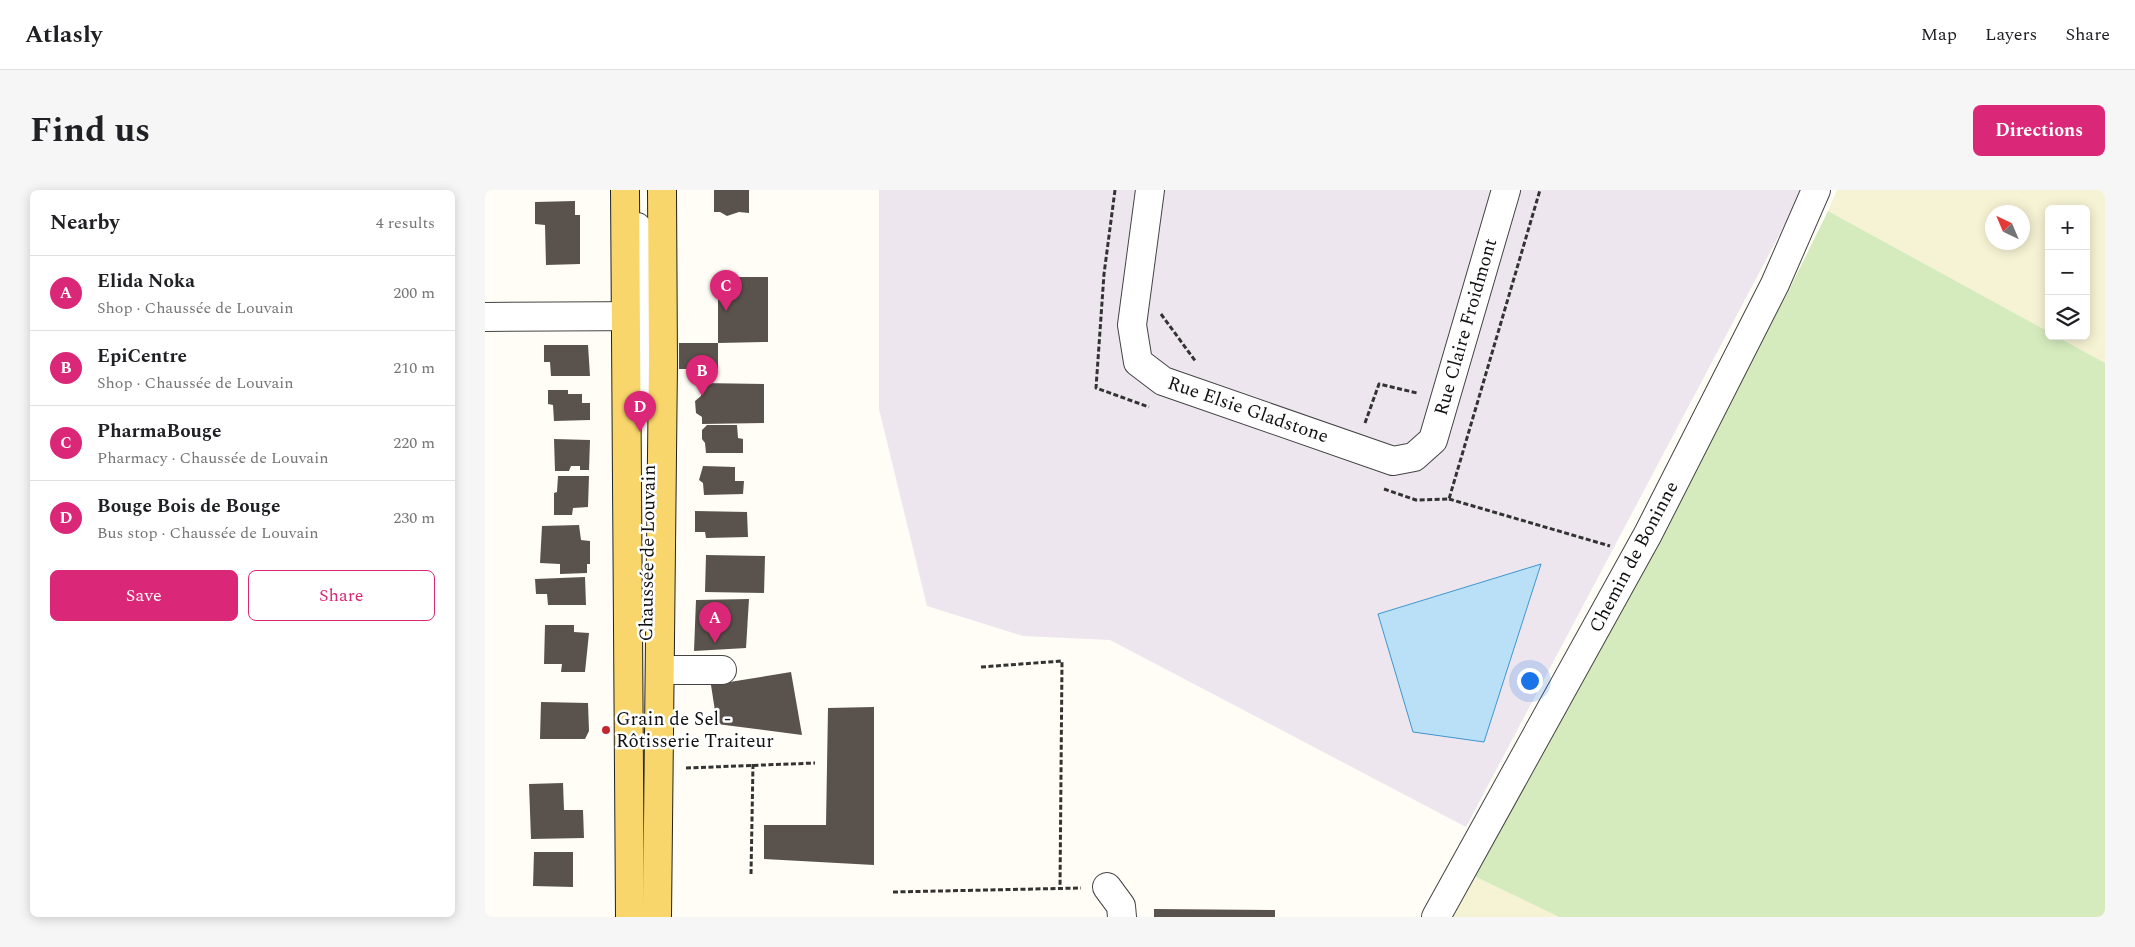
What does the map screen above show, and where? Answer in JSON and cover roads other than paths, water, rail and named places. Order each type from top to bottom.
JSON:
[{"type":"main road","name":"Chaussée de Louvain","points":[[625,190],[644,316],[660,670],[657,917]]},
{"type":"main road","name":"Chaussée de Louvain","points":[[630,917],[644,316],[662,190]]},
{"type":"street","name":"Chaussée de Louvain","points":[[637,190],[637,242],[644,316],[651,363],[650,567],[646,669],[643,917]]},
{"type":"street","name":"Rue Elsie Gladstone","points":[[1150,190],[1132,325],[1138,362],[1163,381],[1393,461],[1415,457]]},
{"type":"street","name":"Rue Claire Froidmont","points":[[1415,457],[1433,440],[1506,190]]},
{"type":"street","name":"Chemin de Boninne","points":[[1437,917],[1637,554],[1775,284],[1816,190]]},
{"type":"street","points":[[485,317],[644,316]]},
{"type":"street","points":[[660,670],[722,670]]},
{"type":"street","points":[[1107,887],[1121,906],[1122,917]]},
{"type":"water","points":[[1541,564],[1484,742],[1413,732],[1378,614]]},
{"type":"place","name":"PharmaBouge","points":[[726,311]]},
{"type":"place","name":"EpiCentre","points":[[702,396]]},
{"type":"place","name":"Bouge Bois de Bouge","points":[[640,432]]},
{"type":"place","name":"Elida Noka","points":[[715,643]]},
{"type":"place","name":"Grain de Sel - Rôtisserie Traiteur","points":[[606,730]]}]
